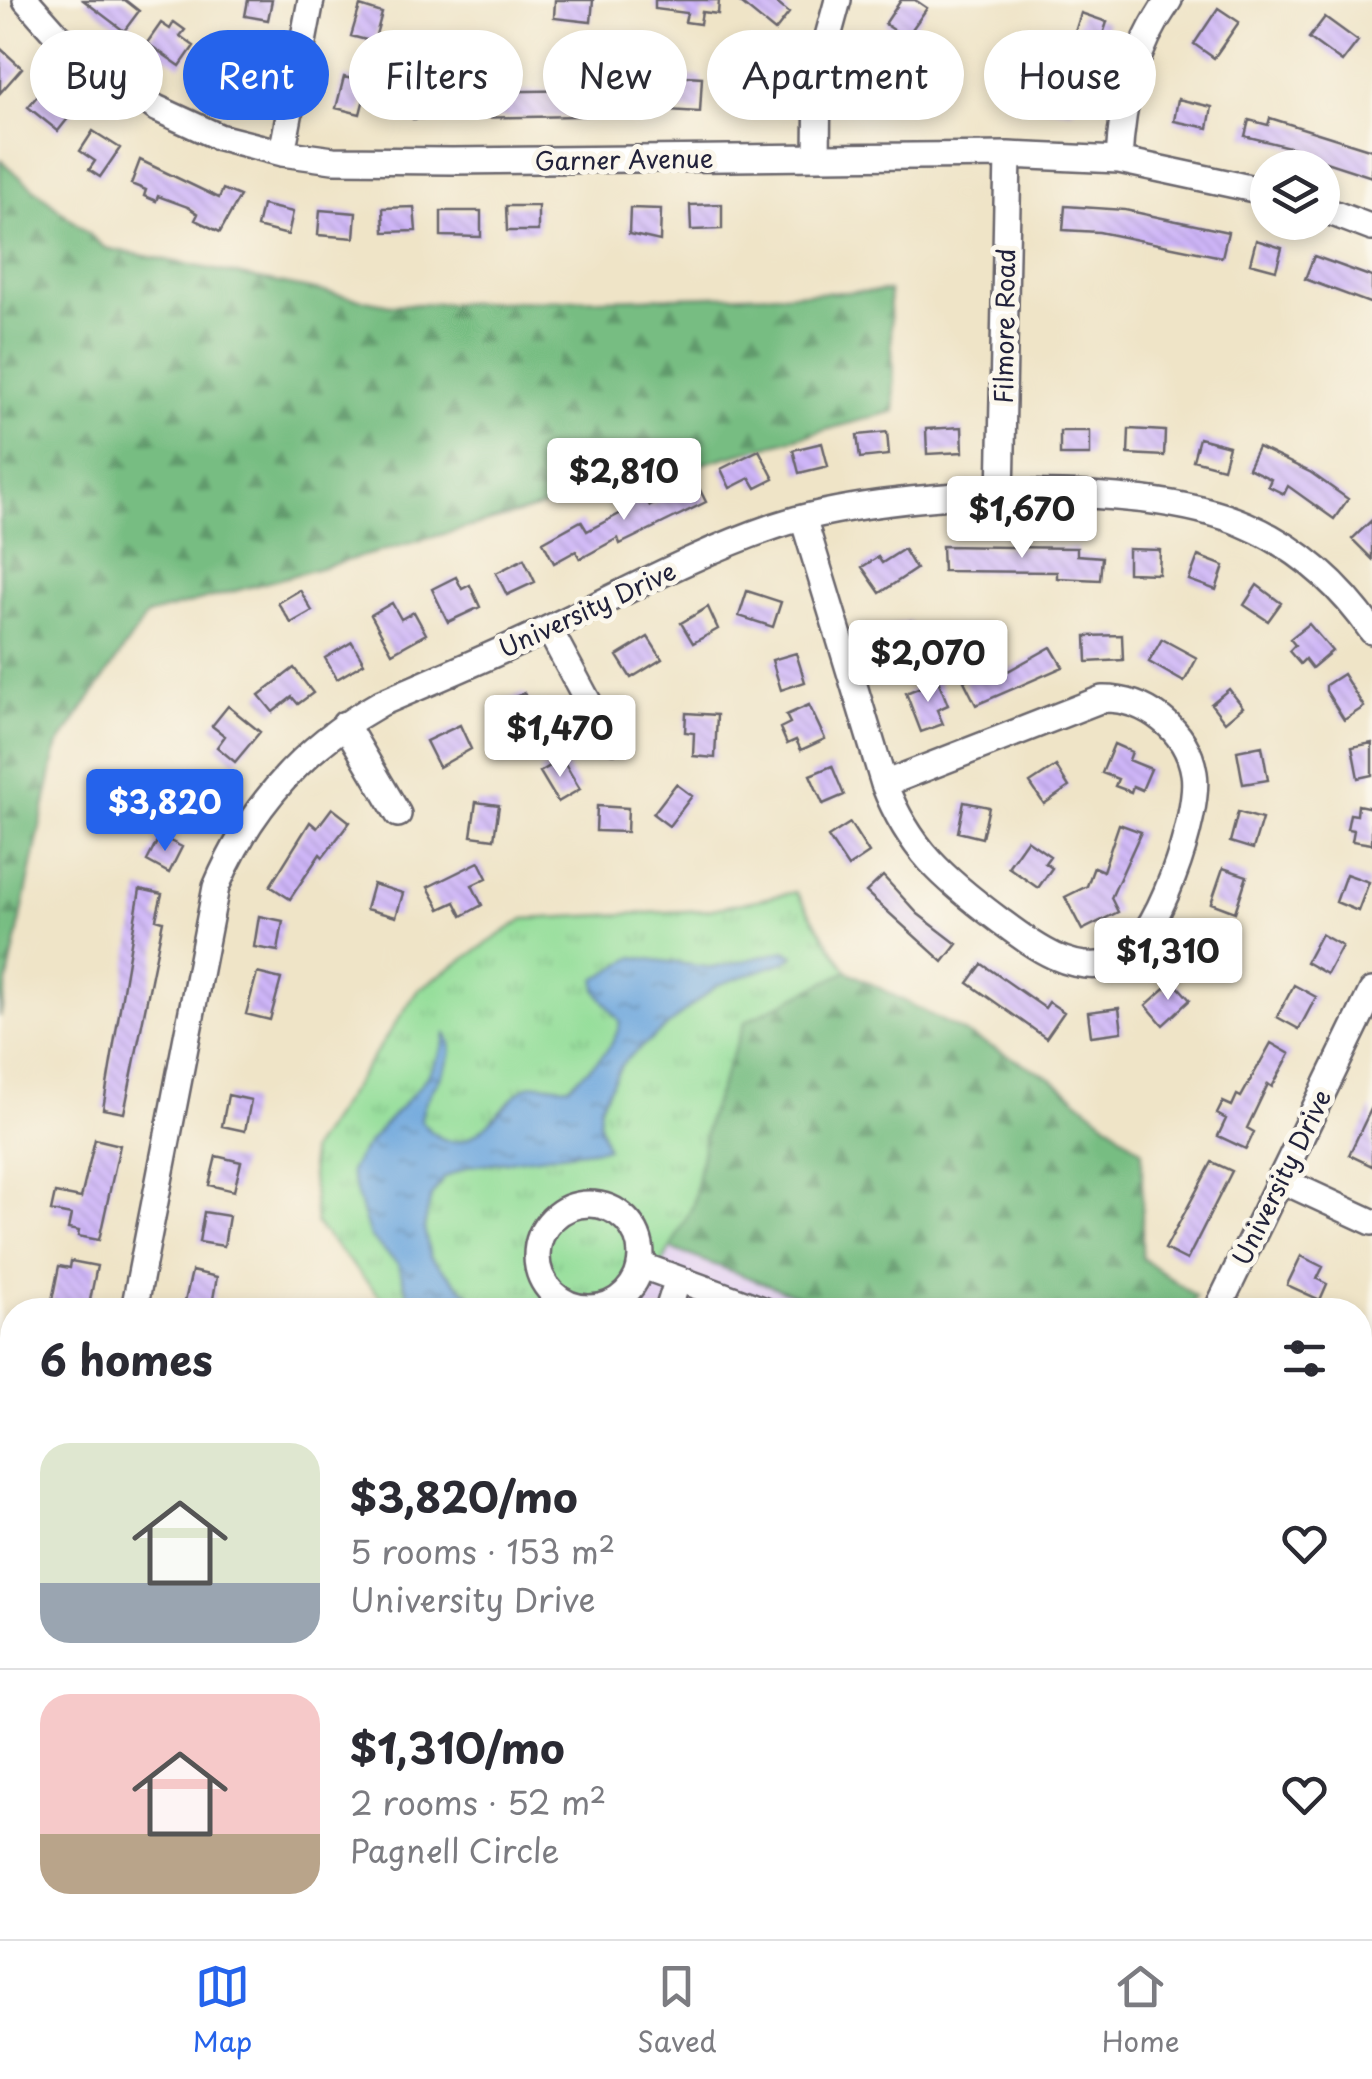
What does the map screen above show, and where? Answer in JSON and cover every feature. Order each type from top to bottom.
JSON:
[{"type":"street","name":"Garner Avenue","points":[[26,0],[58,36],[156,108],[219,137],[282,153],[332,160],[1008,155],[1118,160],[1250,188]]},
{"type":"street","points":[[282,153],[311,0]]},
{"type":"street","points":[[817,157],[820,61],[838,0]]},
{"type":"street","points":[[1118,160],[1128,83],[1148,33],[1169,0]]},
{"type":"street","name":"Filmore Road","points":[[1000,497],[1008,155]]},
{"type":"street","points":[[1340,216],[1372,228]]},
{"type":"street","name":"University Drive","points":[[136,1298],[216,887],[266,798],[308,754],[345,724],[686,562],[803,518],[916,498],[1142,500],[1225,517],[1266,535],[1318,570],[1372,631]]},
{"type":"street","points":[[803,518],[884,784],[910,838],[945,878],[1036,947],[1069,962],[1096,965],[1129,955],[1151,928],[1194,802],[1195,782],[1187,754],[1159,717],[1140,704],[1115,699],[1080,705],[884,784]]},
{"type":"street","points":[[549,629],[588,702],[614,740]]},
{"type":"street","points":[[345,724],[398,814]]},
{"type":"street","name":"University Drive","points":[[1224,1298],[1372,991]]},
{"type":"street","points":[[1279,1179],[1372,1222]]},
{"type":"street","points":[[560,1298],[542,1280],[538,1246],[548,1225],[565,1210],[599,1206],[629,1223],[639,1244],[640,1266],[618,1298]]},
{"type":"street","points":[[640,1266],[730,1298]]},
{"type":"street","points":[[672,1298],[678,1279]]},
{"type":"shaded area","points":[[670,1248],[803,1298],[644,1298]]},
{"type":"green space","points":[[0,160],[105,248],[390,305],[889,291],[895,411],[147,615],[57,747],[0,1017]]},
{"type":"green space","points":[[796,892],[847,971],[745,1022],[708,1119],[693,1205],[644,1298],[381,1298],[316,1224],[310,1151],[418,990],[524,919],[708,910]]},
{"type":"green space","points":[[847,971],[1051,1078],[1142,1151],[1142,1258],[1196,1298],[803,1298],[670,1248],[693,1205],[708,1119],[745,1021]]},
{"type":"water","points":[[785,951],[794,955],[785,962],[717,985],[623,1062],[600,1106],[599,1123],[607,1148],[469,1166],[444,1178],[431,1196],[424,1228],[430,1257],[473,1298],[409,1298],[398,1264],[370,1237],[350,1172],[373,1137],[429,1073],[446,1034],[450,1055],[421,1121],[437,1136],[451,1141],[478,1132],[523,1089],[535,1084],[569,1086],[600,1058],[613,1042],[620,1022],[596,990],[596,979],[634,957],[713,968]]},
{"type":"building","points":[[83,0],[125,0],[139,11],[123,30]]},
{"type":"building","points":[[248,0],[272,0],[268,20],[245,16]]},
{"type":"building","points":[[555,0],[593,0],[591,22],[554,18]]},
{"type":"building","points":[[655,0],[719,0],[718,14],[702,12],[700,24],[685,22],[687,13],[655,9]]},
{"type":"building","points":[[737,0],[773,0],[789,13],[774,30]]},
{"type":"building","points":[[901,0],[915,0],[927,8],[912,30],[894,30],[885,24]]},
{"type":"building","points":[[360,6],[382,13],[377,30],[353,30]]},
{"type":"building","points":[[1218,8],[1239,22],[1214,58],[1194,44]]},
{"type":"building","points":[[1081,13],[1107,22],[1104,30],[1076,30]]},
{"type":"building","points":[[1325,17],[1358,41],[1342,62],[1309,38]]},
{"type":"building","points":[[174,22],[185,30],[180,36],[180,66],[163,54],[163,30],[156,30],[161,23],[170,29]]},
{"type":"building","points":[[0,48],[22,68],[0,93]]},
{"type":"building","points":[[687,76],[702,77],[700,112],[687,111]]},
{"type":"building","points":[[344,77],[349,78],[349,111],[336,108]]},
{"type":"building","points":[[523,91],[543,91],[543,117],[523,117]]},
{"type":"building","points":[[1178,99],[1212,107],[1208,128],[1174,121]]},
{"type":"building","points":[[1270,118],[1372,150],[1372,177],[1340,167],[1340,150],[1301,150],[1245,136],[1249,120],[1268,125]]},
{"type":"building","points":[[44,120],[67,120],[58,131]]},
{"type":"building","points":[[93,131],[120,148],[100,177],[89,170],[95,161],[80,151]]},
{"type":"building","points":[[140,160],[219,198],[223,189],[240,196],[220,232],[195,220],[198,214],[188,207],[158,196],[156,201],[144,196],[146,190],[131,184]]},
{"type":"building","points":[[722,204],[722,229],[691,230],[690,205]]},
{"type":"building","points":[[262,205],[293,212],[288,235],[257,227]]},
{"type":"building","points":[[506,206],[538,206],[538,231],[507,231]]},
{"type":"building","points":[[1065,206],[1125,210],[1228,232],[1222,257],[1099,232],[1063,230]]},
{"type":"building","points":[[414,207],[416,231],[384,232],[383,208]]},
{"type":"building","points":[[630,208],[661,209],[660,241],[629,234]]},
{"type":"building","points":[[320,210],[356,213],[354,238],[318,235]]},
{"type":"building","points":[[441,211],[481,211],[481,237],[441,236]]},
{"type":"building","points":[[1256,240],[1282,248],[1276,270],[1250,263]]},
{"type":"building","points":[[1314,256],[1372,277],[1372,304],[1305,279]]},
{"type":"building","points":[[962,427],[963,452],[927,454],[926,429]]},
{"type":"building","points":[[1129,429],[1165,431],[1164,456],[1128,454]]},
{"type":"building","points":[[1060,431],[1090,431],[1090,455],[1060,455]]},
{"type":"building","points":[[887,432],[889,455],[860,458],[857,435]]},
{"type":"building","points":[[1199,438],[1229,446],[1223,468],[1193,460]]},
{"type":"building","points":[[822,443],[828,466],[799,473],[793,450]]},
{"type":"building","points":[[1258,447],[1310,472],[1348,499],[1334,519],[1288,486],[1284,494],[1268,486],[1271,479],[1248,468]]},
{"type":"building","points":[[759,450],[774,479],[756,488],[750,478],[730,488],[721,469]]},
{"type":"building","points":[[696,482],[706,502],[620,544],[618,538],[580,559],[576,551],[554,563],[543,542],[581,521],[587,531],[625,511],[620,502],[641,491],[650,506]]},
{"type":"building","points":[[1372,520],[1372,559],[1352,539]]},
{"type":"building","points":[[942,546],[1077,548],[1077,555],[1102,557],[1100,580],[1057,578],[1057,572],[943,571]]},
{"type":"building","points":[[904,549],[916,569],[880,593],[862,567],[878,557],[882,563]]},
{"type":"building","points":[[1128,549],[1160,550],[1159,574],[1128,573]]},
{"type":"building","points":[[1198,556],[1224,566],[1216,590],[1189,580]]},
{"type":"building","points":[[524,559],[535,582],[507,595],[496,573]]},
{"type":"building","points":[[456,577],[462,589],[470,585],[480,607],[448,622],[432,589]]},
{"type":"building","points":[[1257,585],[1281,603],[1268,621],[1244,605]]},
{"type":"building","points":[[300,590],[312,611],[291,623],[278,603]]},
{"type":"building","points":[[747,591],[781,602],[773,627],[739,616]]},
{"type":"building","points":[[392,603],[401,619],[414,612],[426,634],[392,653],[371,615]]},
{"type":"building","points":[[708,607],[718,629],[693,643],[681,623]]},
{"type":"building","points":[[910,621],[918,651],[896,657],[888,627]]},
{"type":"building","points":[[1309,624],[1332,651],[1312,668],[1305,659],[1300,664],[1289,651],[1295,645],[1290,639]]},
{"type":"building","points":[[1122,635],[1123,660],[1087,662],[1086,636]]},
{"type":"building","points":[[648,637],[662,659],[631,678],[617,656]]},
{"type":"building","points":[[1162,639],[1197,658],[1184,682],[1149,662]]},
{"type":"building","points":[[352,642],[364,663],[337,679],[325,658]]},
{"type":"building","points":[[1051,647],[1063,667],[976,705],[964,681],[1003,662],[1008,671]]},
{"type":"building","points":[[796,653],[805,682],[781,690],[772,660]]},
{"type":"building","points":[[294,668],[313,693],[298,704],[292,697],[273,712],[259,695]]},
{"type":"building","points":[[1343,674],[1364,707],[1344,720],[1326,691],[1326,685]]},
{"type":"building","points":[[938,680],[948,705],[937,710],[943,724],[921,732],[906,693]]},
{"type":"building","points":[[1229,689],[1243,707],[1225,722],[1211,704]]},
{"type":"building","points":[[524,693],[547,738],[525,750],[496,706]]},
{"type":"building","points":[[809,705],[825,739],[801,750],[796,740],[787,744],[780,728],[790,723],[786,715]]},
{"type":"building","points":[[228,706],[260,732],[235,762],[217,747],[225,736],[212,726]]},
{"type":"building","points":[[686,713],[717,715],[715,758],[693,756],[694,733],[685,732]]},
{"type":"building","points":[[460,725],[471,749],[439,767],[426,741]]},
{"type":"building","points":[[1372,743],[1372,775],[1358,778],[1352,747]]},
{"type":"building","points":[[1114,744],[1132,752],[1129,760],[1151,769],[1142,790],[1133,786],[1131,792],[1115,786],[1118,779],[1102,773]]},
{"type":"building","points":[[1262,746],[1268,780],[1243,784],[1237,751]]},
{"type":"building","points":[[562,759],[580,789],[558,802],[540,772]]},
{"type":"building","points":[[832,766],[844,795],[823,804],[810,775]]},
{"type":"building","points":[[1056,766],[1069,787],[1044,804],[1030,783]]},
{"type":"building","points":[[199,774],[217,789],[199,812],[181,798]]},
{"type":"building","points":[[676,784],[692,796],[669,826],[653,814]]},
{"type":"building","points":[[476,802],[499,805],[494,839],[471,836]]},
{"type":"building","points":[[964,802],[989,807],[982,838],[958,832]]},
{"type":"building","points":[[1358,805],[1372,808],[1372,844],[1352,841],[1354,830],[1347,829],[1350,814],[1357,815]]},
{"type":"building","points":[[597,806],[628,808],[627,832],[596,831]]},
{"type":"building","points":[[332,808],[350,822],[323,857],[320,854],[290,899],[270,886],[310,822],[317,828]]},
{"type":"building","points":[[1238,812],[1262,819],[1253,849],[1230,842]]},
{"type":"building","points":[[850,823],[869,853],[848,867],[828,837]]},
{"type":"building","points":[[1119,824],[1141,832],[1111,898],[1118,912],[1082,930],[1065,897],[1087,886],[1094,867],[1103,871]]},
{"type":"building","points":[[160,836],[182,847],[169,873],[147,861]]},
{"type":"building","points":[[1027,840],[1050,856],[1045,863],[1052,868],[1038,888],[1008,867]]},
{"type":"building","points":[[479,862],[487,878],[472,885],[482,905],[462,916],[455,902],[440,909],[428,887]]},
{"type":"building","points":[[1223,868],[1247,876],[1235,912],[1211,903]]},
{"type":"building","points":[[1346,874],[1369,882],[1358,911],[1336,902]]},
{"type":"building","points":[[883,876],[918,914],[957,944],[943,962],[866,892]]},
{"type":"building","points":[[373,884],[403,893],[396,917],[366,909]]},
{"type":"building","points":[[140,889],[162,894],[156,919],[163,921],[124,1113],[103,1109]]},
{"type":"building","points":[[259,916],[283,921],[278,951],[254,947]]},
{"type":"building","points":[[1204,928],[1225,937],[1212,966],[1191,957]]},
{"type":"building","points":[[1321,934],[1342,946],[1327,974],[1306,962]]},
{"type":"building","points":[[982,964],[1045,1008],[1049,1002],[1064,1012],[1046,1038],[968,983]]},
{"type":"building","points":[[257,973],[281,979],[270,1020],[246,1014]]},
{"type":"building","points":[[1173,981],[1190,1000],[1163,1025],[1146,1005]]},
{"type":"building","points":[[1294,985],[1316,997],[1299,1029],[1277,1017]]},
{"type":"building","points":[[1119,1008],[1122,1032],[1091,1036],[1088,1012]]},
{"type":"building","points":[[1271,1043],[1290,1054],[1272,1087],[1268,1084],[1247,1128],[1254,1132],[1246,1149],[1218,1136],[1226,1119],[1217,1114],[1223,1102],[1232,1106],[1237,1095],[1241,1097]]},
{"type":"building","points":[[228,1095],[251,1100],[245,1131],[222,1126]]},
{"type":"building","points":[[1372,1107],[1372,1166],[1349,1155]]},
{"type":"building","points":[[95,1139],[120,1145],[99,1240],[78,1236],[79,1231],[68,1229],[71,1215],[51,1211],[55,1193],[81,1198]]},
{"type":"building","points":[[216,1156],[241,1162],[234,1191],[209,1185]]},
{"type":"building","points":[[1212,1162],[1232,1171],[1187,1260],[1165,1249]]},
{"type":"building","points":[[204,1212],[229,1216],[224,1246],[199,1242]]},
{"type":"building","points":[[1301,1256],[1323,1267],[1317,1279],[1327,1284],[1321,1298],[1287,1285]]},
{"type":"building","points":[[71,1261],[97,1266],[90,1298],[52,1298],[59,1266],[70,1268]]},
{"type":"building","points":[[192,1271],[217,1277],[213,1298],[186,1298]]}]
